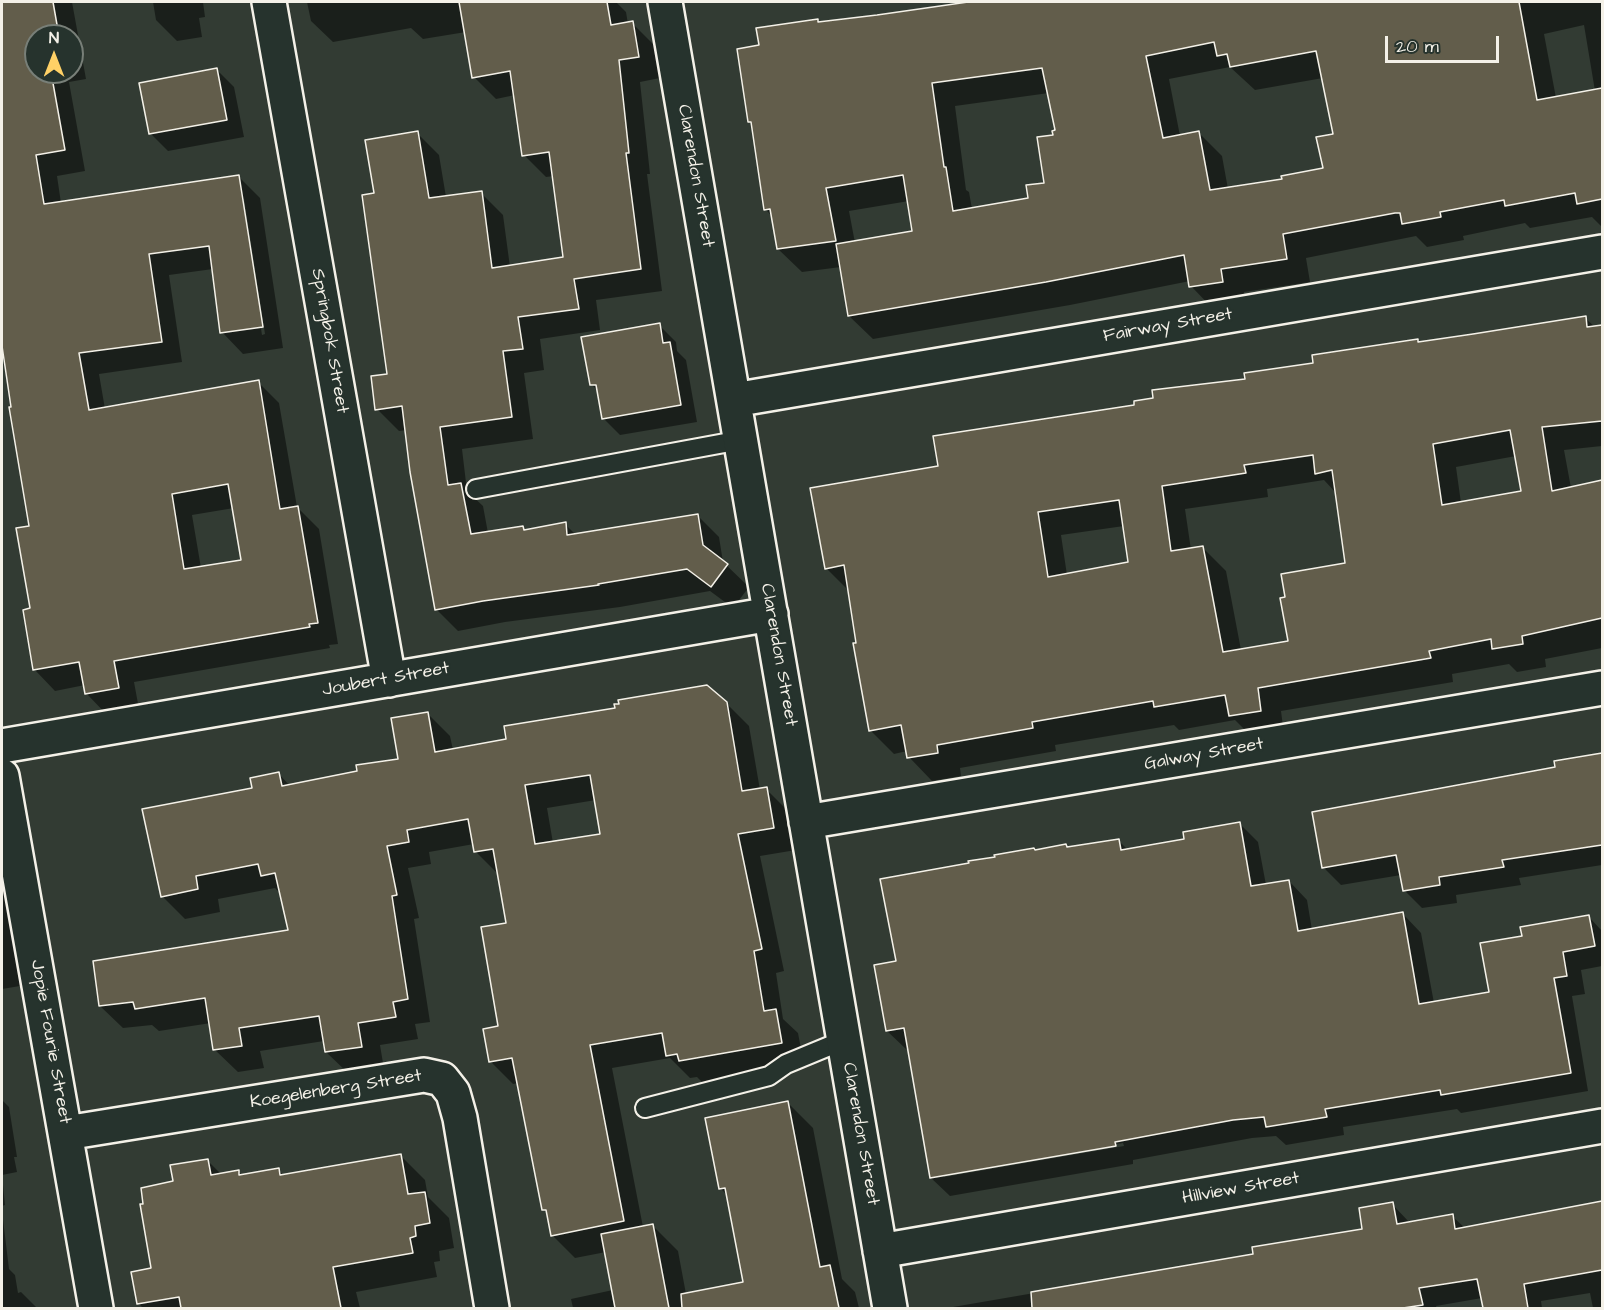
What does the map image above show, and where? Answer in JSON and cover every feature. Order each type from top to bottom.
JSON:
[{"type":"street","name":"Springbok Street","points":[[269,2],[389,680]]},
{"type":"street","name":"Clarendon Street","points":[[665,2],[890,1308]]},
{"type":"street","name":"Fairway Street","points":[[734,400],[1602,252]]},
{"type":"street","name":"Joubert Street","points":[[2,746],[771,614]]},
{"type":"street","name":"Galway Street","points":[[806,822],[1602,688]]},
{"type":"street","name":"Jopie Fourie Street","points":[[2,776],[96,1308]]},
{"type":"street","name":"Koegelenberg Street","points":[[66,1133],[424,1075],[442,1079],[453,1093],[460,1118],[492,1308]]},
{"type":"street","name":"Hillview Street","points":[[880,1251],[1602,1126]]},
{"type":"lane","points":[[476,489],[741,440]]},
{"type":"lane","points":[[645,1108],[769,1076],[786,1064],[844,1040]]},
{"type":"building","points":[[2,2],[53,2],[57,24],[24,24],[24,84],[53,84],[65,150],[36,155],[44,204],[239,175],[263,327],[220,333],[209,246],[149,254],[162,342],[79,353],[89,410],[259,380],[280,509],[298,506],[318,623],[309,624],[310,627],[114,661],[119,688],[85,694],[79,662],[33,670],[23,610],[30,608],[16,528],[29,526],[9,407],[11,407],[2,346]],"holes":[[[228,484],[241,560],[184,569],[172,494]]]},
{"type":"building","points":[[459,2],[607,2],[611,25],[633,21],[639,57],[619,60],[629,153],[626,153],[641,269],[574,279],[579,309],[518,317],[523,349],[503,351],[512,417],[440,427],[448,485],[461,483],[471,534],[523,526],[524,530],[566,522],[567,535],[698,514],[703,545],[728,564],[711,587],[687,569],[435,610],[410,472],[402,406],[375,410],[371,376],[387,374],[362,195],[374,193],[365,140],[418,131],[429,198],[482,191],[492,268],[563,257],[549,152],[522,156],[510,71],[472,78]]},
{"type":"building","points":[[968,2],[1519,2],[1537,100],[1602,88],[1602,199],[1577,204],[1575,193],[1505,206],[1504,200],[1440,212],[1441,217],[1402,224],[1400,213],[1395,213],[1283,234],[1287,259],[1221,269],[1223,282],[1189,287],[1184,255],[1046,282],[848,316],[836,244],[912,231],[903,175],[826,188],[836,241],[777,249],[770,209],[764,210],[737,49],[759,45],[756,28],[818,19],[818,22]],"holes":[[[1214,42],[1217,56],[1227,54],[1230,67],[1316,51],[1333,134],[1316,137],[1323,168],[1281,176],[1282,179],[1210,190],[1199,131],[1163,138],[1146,56]],[[1042,68],[1055,130],[1052,131],[1053,135],[1037,137],[1044,183],[1026,185],[1028,198],[953,211],[932,83]]]},
{"type":"building","points":[[217,68],[227,120],[149,134],[139,83]]},
{"type":"building","points":[[1586,316],[1587,327],[1602,325],[1602,421],[1542,427],[1552,491],[1602,480],[1602,618],[1522,636],[1523,644],[1492,649],[1491,639],[1429,651],[1431,658],[1258,688],[1261,711],[1229,716],[1225,695],[1154,707],[1153,701],[1032,722],[1033,728],[937,745],[938,753],[907,758],[901,725],[869,731],[853,643],[856,643],[844,565],[825,569],[810,488],[938,466],[933,436],[1134,405],[1134,401],[1153,398],[1152,390],[1245,379],[1244,373],[1313,363],[1312,355],[1418,339],[1418,342]],"holes":[[[1510,430],[1521,491],[1442,505],[1433,444]],[[1313,455],[1315,474],[1332,470],[1345,563],[1281,574],[1285,597],[1280,598],[1288,641],[1223,652],[1203,546],[1171,551],[1162,486],[1246,473],[1244,465]],[[1119,500],[1128,562],[1048,577],[1038,512]]]},
{"type":"building","points":[[660,323],[663,343],[670,342],[681,405],[602,419],[596,385],[590,385],[581,337]]},
{"type":"building","points":[[707,685],[727,702],[742,791],[767,787],[774,828],[738,834],[762,949],[754,951],[764,1011],[776,1009],[782,1043],[679,1061],[677,1054],[666,1056],[662,1033],[590,1045],[624,1221],[551,1236],[546,1210],[542,1210],[512,1058],[489,1062],[483,1029],[498,1026],[481,927],[506,923],[493,849],[474,852],[468,819],[407,830],[409,842],[387,846],[397,895],[392,896],[408,999],[393,1002],[396,1017],[358,1023],[362,1047],[325,1052],[319,1016],[239,1028],[242,1046],[213,1050],[205,998],[135,1009],[133,1002],[99,1006],[93,961],[288,930],[275,873],[261,876],[258,864],[196,876],[198,889],[161,897],[142,809],[252,788],[250,778],[279,772],[282,786],[357,771],[356,765],[398,759],[391,718],[428,712],[435,752],[506,739],[504,726],[615,708],[614,704],[619,704],[618,700]],"holes":[[[590,775],[600,834],[535,844],[525,785]]]},
{"type":"building","points":[[1602,753],[1602,845],[1502,860],[1504,867],[1439,877],[1440,885],[1403,891],[1396,855],[1322,868],[1312,812],[1555,767],[1554,761]]},
{"type":"building","points":[[1240,822],[1251,886],[1289,880],[1298,931],[1403,912],[1419,1004],[1489,992],[1480,943],[1522,936],[1520,927],[1589,915],[1595,946],[1563,952],[1567,976],[1554,978],[1571,1073],[1441,1095],[1440,1090],[1325,1109],[1327,1117],[1266,1127],[1264,1117],[1233,1120],[1115,1142],[1116,1146],[930,1178],[904,1028],[886,1031],[874,965],[896,961],[880,879],[969,863],[968,861],[995,857],[994,855],[1066,844],[1067,847],[1119,839],[1121,850],[1184,839],[1183,832]]},
{"type":"building","points":[[788,1101],[820,1267],[830,1265],[839,1308],[682,1308],[681,1294],[743,1282],[725,1188],[719,1189],[705,1118]]},
{"type":"building","points":[[401,1154],[408,1194],[425,1192],[430,1223],[415,1226],[416,1236],[410,1238],[413,1253],[333,1267],[341,1308],[181,1308],[179,1297],[137,1304],[131,1272],[151,1268],[140,1204],[143,1204],[141,1188],[173,1181],[170,1165],[208,1159],[211,1175],[239,1170],[239,1175],[279,1168],[280,1175]]},
{"type":"building","points":[[1602,1201],[1602,1270],[1524,1284],[1528,1308],[1483,1308],[1477,1279],[1419,1288],[1423,1305],[1403,1308],[1032,1308],[1031,1292],[1253,1254],[1252,1247],[1362,1229],[1359,1208],[1393,1202],[1397,1224],[1453,1214],[1455,1229]]},
{"type":"building","points":[[653,1224],[669,1308],[615,1308],[601,1234]]}]
